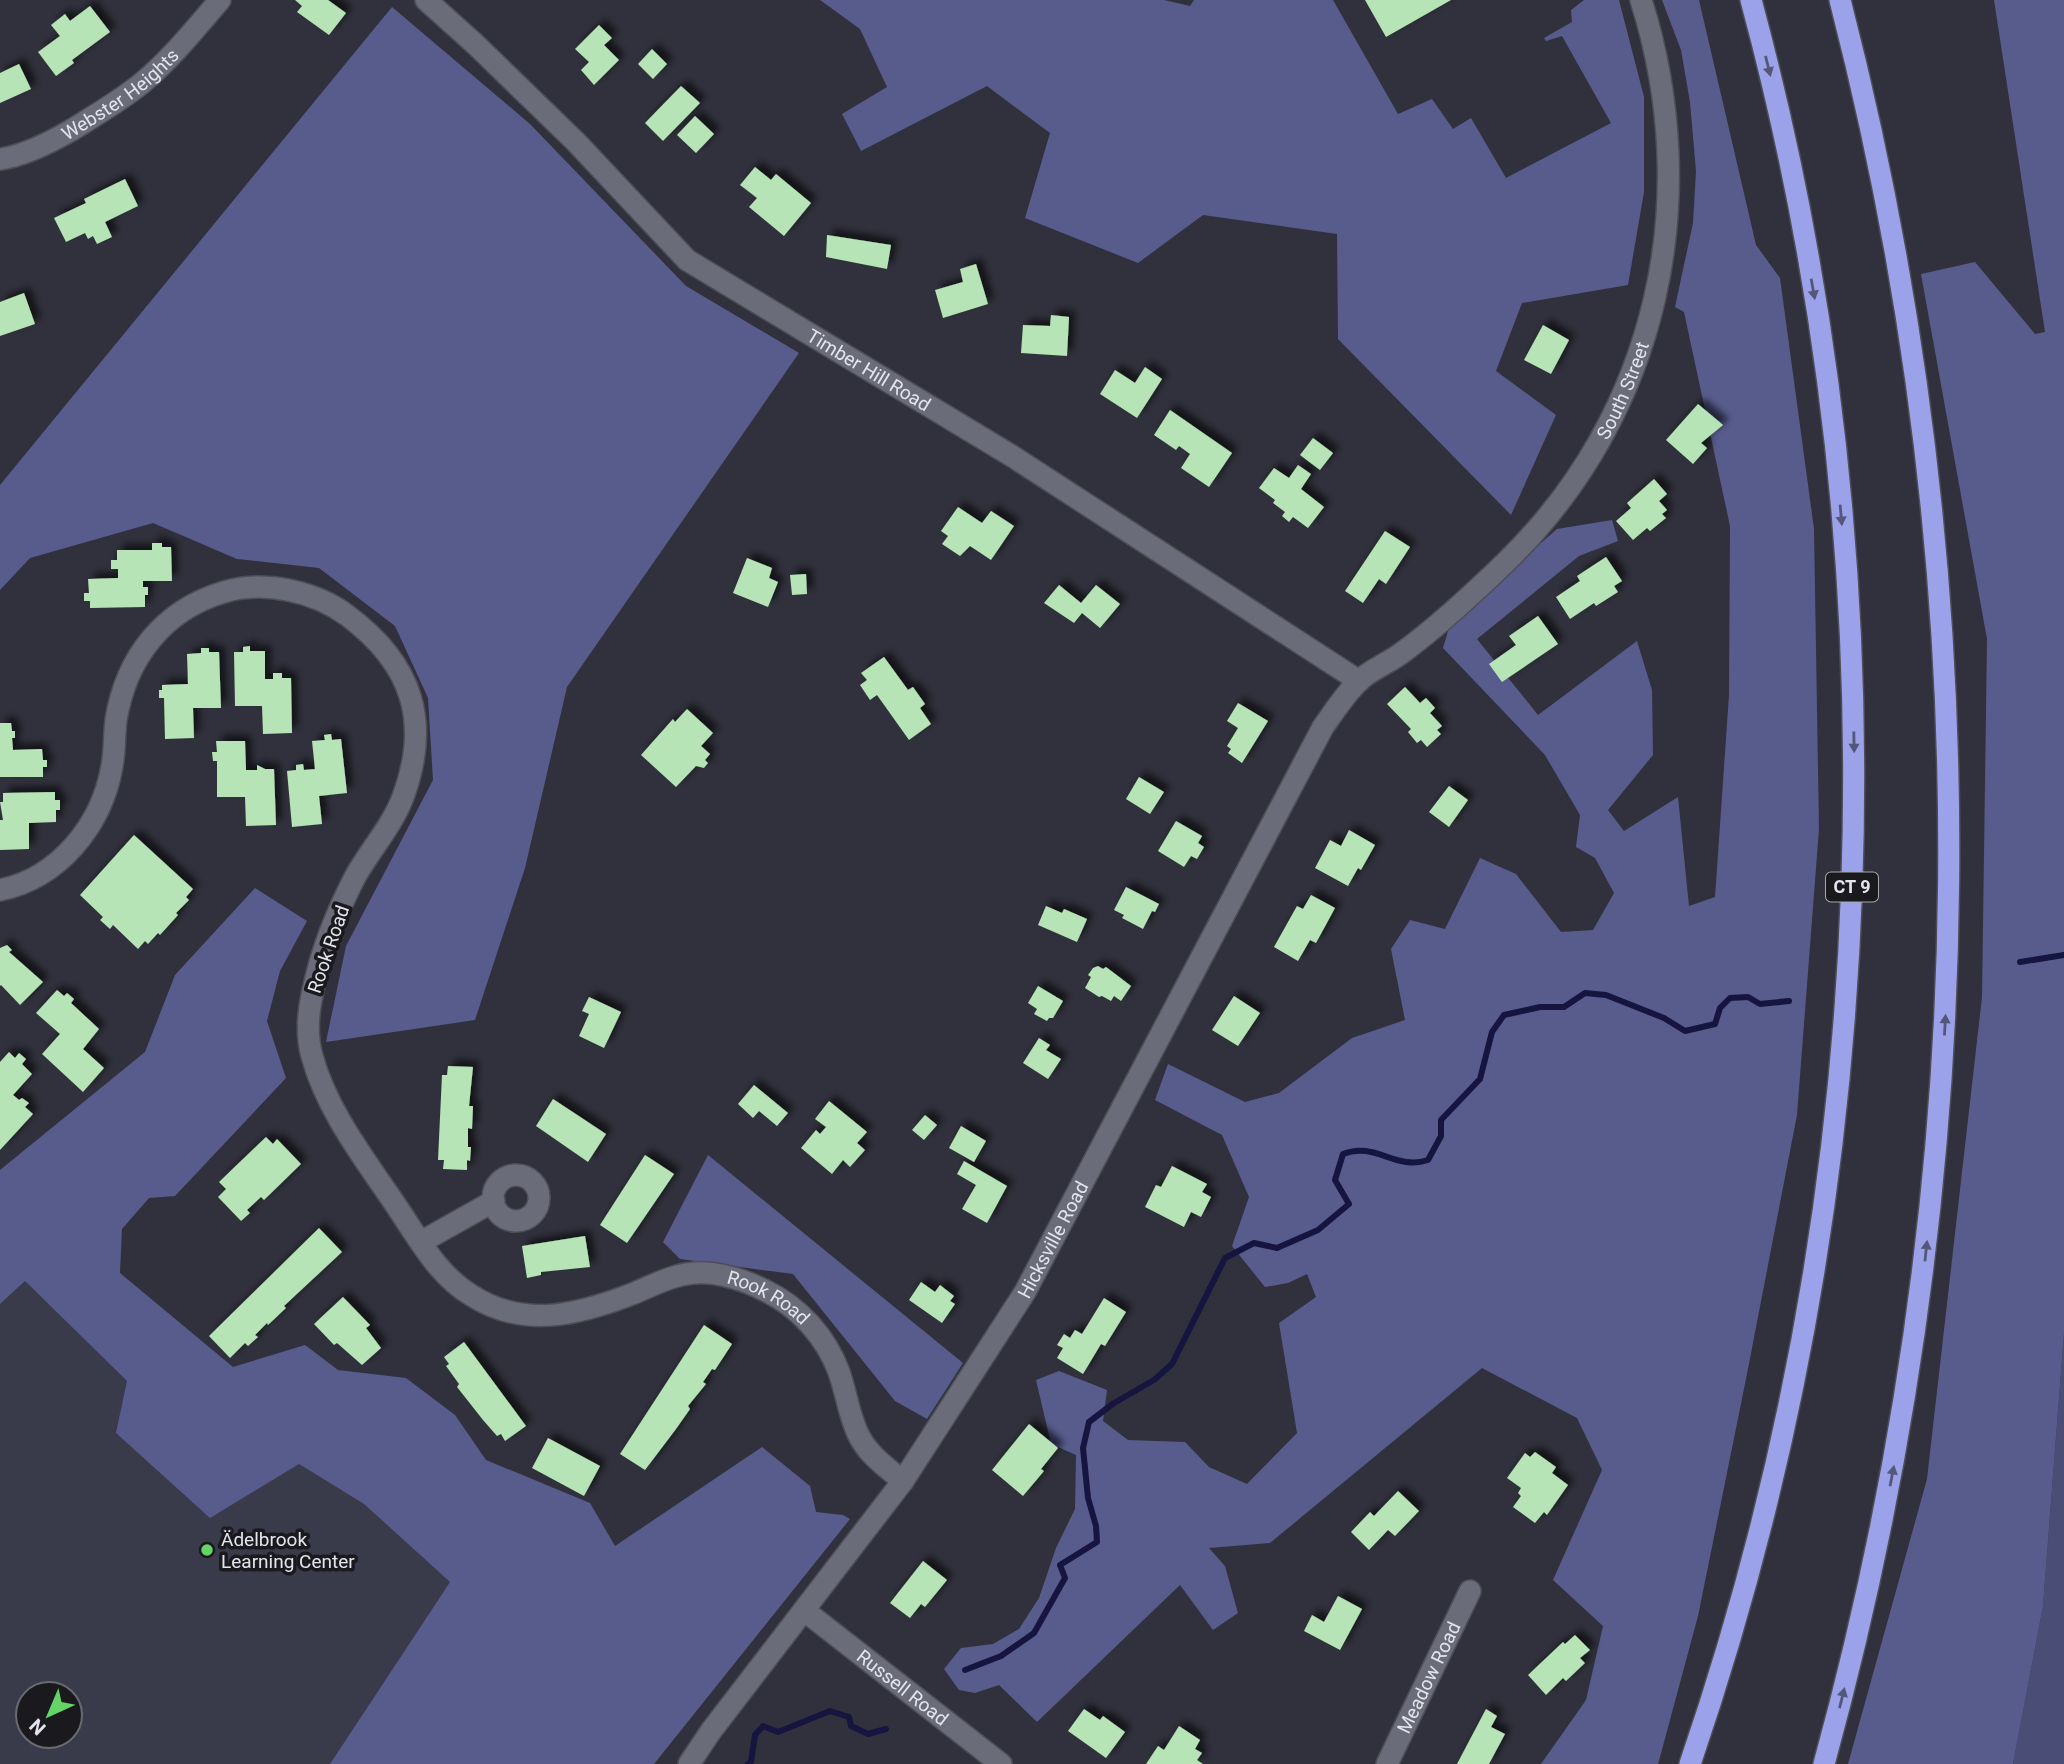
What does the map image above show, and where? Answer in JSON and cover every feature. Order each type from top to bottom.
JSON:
[{"type":"highway","name":"CT 9","points":[[1690,1764],[1755,1552],[1804,1329],[1833,1136],[1853,886],[1852,672],[1847,576],[1834,438],[1803,228],[1751,0]]},
{"type":"highway","points":[[1824,1764],[1876,1556],[1913,1354],[1939,1117],[1950,889],[1943,636],[1922,416],[1884,190],[1840,0]]},
{"type":"street","name":"Webster Heights","points":[[0,159],[10,158],[51,141],[94,116],[142,82],[188,37],[220,0]]},
{"type":"street","name":"Timber Hill Road","points":[[426,0],[576,142],[687,260],[1012,456],[1359,681]]},
{"type":"street","name":"South Street","points":[[1359,681],[1402,653],[1436,626],[1507,561],[1545,520],[1575,482],[1601,440],[1623,394],[1642,343],[1656,292],[1669,196],[1665,97],[1656,51],[1641,0]]},
{"type":"street","name":"Rook Road","points":[[0,890],[29,882],[59,862],[86,832],[102,805],[112,767],[116,718],[128,676],[141,651],[160,627],[186,608],[223,592],[251,586],[290,591],[320,600],[341,611],[366,630],[400,669],[412,701],[416,723],[412,762],[402,798],[383,835],[356,875],[337,916],[320,962],[308,1010],[311,1052],[326,1093],[345,1128],[432,1258],[468,1294],[503,1311],[541,1317],[593,1308],[667,1279],[696,1273],[726,1276],[763,1289],[793,1306],[819,1335],[838,1367],[857,1432],[871,1454],[903,1481]]},
{"type":"street","name":"Hicksville Road","points":[[689,1764],[711,1731],[903,1481],[1025,1292],[1323,727],[1359,681]]},
{"type":"street","points":[[421,1241],[494,1201]]},
{"type":"street","name":"Meadow Road","points":[[1387,1764],[1470,1591]]},
{"type":"street","name":"Russell Road","points":[[805,1611],[1001,1764]]},
{"type":"shaded area","points":[[820,0],[1164,0],[1190,6],[1194,0],[1333,0],[1398,114],[1432,99],[1453,129],[1471,118],[1506,178],[1611,123],[1562,36],[1546,41],[1544,38],[1572,22],[1571,10],[1584,0],[1619,0],[1644,97],[1644,192],[1628,285],[1522,303],[1496,371],[1556,415],[1511,515],[1338,339],[1337,234],[1203,215],[1138,263],[1025,218],[1050,133],[987,86],[861,151],[842,114],[887,87],[860,29]]},
{"type":"shaded area","points":[[1662,0],[1699,0],[1756,245],[1780,278],[1814,529],[1819,829],[1797,1115],[1698,1616],[1658,1764],[1541,1764],[1586,1700],[1603,1626],[1553,1580],[1602,1470],[1577,1418],[1482,1368],[1270,1543],[1209,1548],[1225,1566],[1238,1613],[1213,1630],[1180,1585],[1037,1722],[999,1685],[975,1693],[959,1690],[944,1669],[961,1648],[993,1644],[1019,1629],[1039,1598],[1056,1548],[1075,1509],[1076,1455],[1051,1444],[1036,1380],[1059,1371],[1107,1390],[1103,1421],[1128,1440],[1185,1442],[1209,1467],[1247,1484],[1297,1433],[1279,1323],[1316,1297],[1307,1274],[1288,1283],[1265,1287],[1232,1246],[1249,1197],[1222,1135],[1155,1100],[1168,1064],[1245,1102],[1279,1093],[1352,1038],[1405,1020],[1391,949],[1410,920],[1445,929],[1480,858],[1516,874],[1561,932],[1593,930],[1614,893],[1595,858],[1576,847],[1580,815],[1545,755],[1443,648],[1451,621],[1557,529],[1612,520],[1618,541],[1579,556],[1477,639],[1538,715],[1637,641],[1652,690],[1653,755],[1608,810],[1624,831],[1678,797],[1689,906],[1715,897],[1729,695],[1730,526],[1684,312],[1675,307],[1693,223],[1696,171],[1690,102],[1681,50]]},
{"type":"shaded area","points":[[1994,0],[2064,0],[2064,1333],[2043,1606],[2013,1764],[1848,1764],[1927,1479],[1982,997],[1987,639],[1921,274],[1975,262],[2035,334],[2045,332]]},
{"type":"shaded area","points":[[392,7],[530,124],[686,286],[799,353],[567,687],[525,868],[475,1020],[326,1042],[346,946],[433,780],[428,698],[395,626],[319,568],[237,559],[153,523],[30,558],[0,590],[0,485]]},
{"type":"shaded area","points":[[255,888],[307,921],[280,971],[267,1021],[286,1078],[175,1196],[149,1198],[122,1229],[120,1273],[233,1367],[305,1345],[338,1370],[406,1378],[455,1415],[486,1460],[590,1503],[615,1546],[762,1447],[810,1486],[816,1512],[843,1515],[850,1519],[654,1764],[330,1764],[450,1582],[364,1504],[299,1464],[210,1518],[116,1433],[127,1381],[25,1281],[0,1304],[0,1170],[145,1052],[175,975]]},
{"type":"shaded area","points":[[708,1155],[963,1363],[927,1419],[895,1401],[793,1274],[680,1259],[663,1242]]},
{"type":"shaded area","name":"Ädelbrook Learning Center","points":[[25,1281],[127,1381],[299,1464],[364,1504],[450,1582],[330,1764],[0,1764],[0,1304]]},
{"type":"shaded area","points":[[2064,1333],[2064,1764],[2013,1764],[2043,1606]]},
{"type":"building","points":[[295,0],[328,0],[346,13],[329,35],[297,12],[302,6]]},
{"type":"building","points":[[1365,0],[1451,0],[1386,37]]},
{"type":"building","points":[[90,6],[110,32],[72,60],[74,63],[56,76],[38,52],[60,36],[51,25],[65,14],[70,21]]},
{"type":"building","points":[[599,25],[612,38],[604,45],[619,60],[594,85],[581,70],[589,62],[575,49]]},
{"type":"building","points":[[652,49],[667,64],[653,79],[638,64]]},
{"type":"building","points":[[19,64],[31,89],[0,103],[0,73]]},
{"type":"building","points":[[681,86],[700,103],[663,141],[645,123]]},
{"type":"building","points":[[695,116],[714,134],[696,153],[677,135]]},
{"type":"building","points":[[755,167],[771,180],[776,174],[811,203],[784,236],[749,207],[757,198],[740,185]]},
{"type":"building","points":[[125,179],[138,206],[105,222],[112,237],[97,244],[93,236],[88,239],[85,233],[66,242],[54,218],[86,203],[84,199]]},
{"type":"building","points":[[827,235],[891,245],[887,269],[826,257]]},
{"type":"building","points":[[976,264],[988,304],[943,318],[935,290],[963,282],[960,269]]},
{"type":"building","points":[[24,293],[35,324],[0,336],[0,302]]},
{"type":"building","points":[[1051,315],[1069,317],[1067,356],[1021,353],[1023,325],[1050,326]]},
{"type":"building","points":[[1543,325],[1569,340],[1551,374],[1524,360]]},
{"type":"building","points":[[1145,367],[1162,379],[1137,418],[1100,394],[1115,370],[1135,383]]},
{"type":"building","points":[[1698,404],[1723,425],[1701,443],[1707,448],[1693,464],[1666,440]]},
{"type":"building","points":[[1170,410],[1232,453],[1209,487],[1181,468],[1190,454],[1179,446],[1176,450],[1154,435]]},
{"type":"building","points":[[1313,438],[1333,453],[1320,470],[1300,455]]},
{"type":"building","points":[[1298,465],[1311,474],[1301,489],[1324,507],[1308,528],[1293,517],[1289,522],[1282,516],[1285,512],[1273,503],[1275,500],[1259,488],[1274,468],[1289,478]]},
{"type":"building","points":[[1654,479],[1667,494],[1659,501],[1667,510],[1662,514],[1666,518],[1650,531],[1647,528],[1633,540],[1616,521],[1631,508],[1627,503]]},
{"type":"building","points":[[958,507],[982,523],[991,511],[1014,526],[991,560],[970,546],[960,556],[942,544],[948,536],[941,531]]},
{"type":"building","points":[[1385,531],[1410,547],[1386,584],[1379,579],[1363,603],[1345,591]]},
{"type":"building","points":[[152,543],[171,547],[172,581],[143,581],[143,587],[148,587],[145,607],[90,608],[90,601],[84,601],[84,593],[89,593],[88,579],[118,578],[118,569],[111,569],[111,560],[117,560],[117,550],[152,550]]},
{"type":"building","points":[[1606,557],[1622,581],[1614,586],[1618,592],[1596,606],[1594,603],[1570,619],[1556,597],[1580,581],[1577,576]]},
{"type":"building","points":[[747,558],[772,568],[769,578],[778,582],[768,607],[733,593]]},
{"type":"building","points":[[806,574],[807,594],[792,595],[790,575]]},
{"type":"building","points":[[1059,585],[1081,603],[1096,585],[1120,604],[1100,628],[1082,613],[1074,623],[1044,603]]},
{"type":"building","points":[[1538,616],[1558,644],[1502,682],[1489,664],[1516,645],[1509,636]]},
{"type":"building","points":[[250,646],[250,651],[265,651],[265,679],[273,679],[273,673],[282,673],[282,678],[291,678],[292,733],[263,734],[262,706],[235,706],[234,652],[243,652],[243,647]]},
{"type":"building","points":[[201,648],[209,648],[209,652],[219,652],[221,708],[193,708],[194,738],[165,739],[164,698],[159,698],[159,690],[162,690],[162,685],[188,684],[187,654],[201,653]]},
{"type":"building","points":[[884,657],[908,690],[913,687],[925,704],[920,708],[931,724],[909,740],[877,695],[870,700],[860,685],[867,680],[861,673]]},
{"type":"building","points":[[1405,687],[1420,703],[1426,698],[1435,708],[1430,713],[1442,726],[1437,730],[1441,734],[1427,747],[1421,740],[1417,743],[1408,732],[1411,729],[1387,704]]},
{"type":"building","points":[[1238,703],[1268,721],[1242,763],[1228,753],[1231,749],[1227,746],[1238,728],[1227,721]]},
{"type":"building","points":[[687,709],[713,733],[701,746],[710,754],[705,760],[708,763],[704,768],[696,766],[676,787],[641,755],[673,719],[675,722]]},
{"type":"building","points":[[0,723],[11,723],[12,731],[15,731],[15,738],[12,738],[13,750],[42,749],[43,760],[47,760],[47,767],[43,767],[43,777],[0,777]]},
{"type":"building","points":[[331,734],[332,740],[341,739],[347,793],[319,796],[322,824],[292,827],[287,771],[296,770],[296,765],[303,764],[304,770],[315,769],[312,741],[325,740],[324,735]]},
{"type":"building","points":[[216,741],[245,741],[246,770],[257,770],[257,765],[274,769],[276,825],[246,826],[245,797],[217,797],[217,761],[213,761],[212,752],[217,752]]},
{"type":"building","points":[[1139,777],[1164,792],[1150,814],[1126,799]]},
{"type":"building","points":[[1449,786],[1468,800],[1449,827],[1429,812]]},
{"type":"building","points":[[55,792],[55,800],[60,800],[60,810],[56,810],[56,822],[29,823],[29,849],[0,850],[0,820],[3,820],[0,802],[3,802],[3,793]]},
{"type":"building","points":[[1176,821],[1202,836],[1198,843],[1204,847],[1197,859],[1191,856],[1184,867],[1158,851]]},
{"type":"building","points":[[1349,830],[1375,845],[1348,886],[1315,868],[1330,840],[1341,846]]},
{"type":"building","points":[[134,835],[193,889],[186,897],[189,900],[160,935],[158,933],[148,944],[145,941],[138,949],[113,925],[110,929],[100,920],[103,917],[80,895]]},
{"type":"building","points":[[1126,887],[1159,904],[1155,912],[1152,911],[1143,929],[1122,918],[1124,915],[1114,910]]},
{"type":"building","points":[[1311,895],[1335,908],[1316,943],[1310,940],[1298,961],[1274,947],[1297,906],[1303,909]]},
{"type":"building","points":[[1046,906],[1062,913],[1064,909],[1087,919],[1077,942],[1038,925]]},
{"type":"building","points":[[7,945],[12,950],[9,952],[43,982],[20,1005],[0,986],[0,948]]},
{"type":"building","points":[[1098,966],[1103,969],[1106,967],[1131,986],[1121,1001],[1114,996],[1111,1001],[1099,997],[1085,988],[1091,977],[1088,975]]},
{"type":"building","points":[[1038,986],[1063,1001],[1053,1018],[1047,1021],[1034,1014],[1037,1009],[1028,1003]]},
{"type":"building","points":[[57,990],[74,999],[71,1003],[99,1029],[83,1049],[104,1068],[83,1092],[42,1054],[60,1034],[36,1013]]},
{"type":"building","points":[[1234,996],[1260,1013],[1238,1046],[1212,1030]]},
{"type":"building","points":[[589,997],[621,1012],[604,1048],[579,1036],[589,1014],[582,1011]]},
{"type":"building","points":[[1039,1038],[1050,1045],[1046,1050],[1061,1059],[1048,1079],[1023,1063]]},
{"type":"building","points":[[9,1052],[15,1058],[19,1053],[26,1059],[22,1064],[32,1074],[13,1095],[29,1103],[25,1107],[33,1114],[0,1150],[0,1062]]},
{"type":"building","points":[[448,1066],[473,1067],[469,1106],[473,1106],[472,1129],[468,1128],[468,1147],[471,1147],[467,1170],[443,1169],[444,1160],[438,1160],[442,1075],[447,1075]]},
{"type":"building","points":[[754,1085],[788,1113],[777,1126],[759,1111],[753,1118],[738,1104]]},
{"type":"building","points":[[553,1099],[606,1134],[588,1162],[536,1126]]},
{"type":"building","points":[[829,1101],[867,1132],[857,1143],[865,1150],[850,1167],[843,1160],[832,1174],[801,1148],[816,1130],[820,1134],[826,1127],[815,1119]]},
{"type":"building","points":[[925,1115],[937,1125],[924,1140],[912,1130]]},
{"type":"building","points":[[961,1126],[986,1141],[974,1162],[949,1148]]},
{"type":"building","points":[[266,1137],[273,1144],[277,1139],[301,1164],[264,1200],[261,1197],[247,1210],[250,1213],[241,1221],[218,1197],[226,1189],[219,1182]]},
{"type":"building","points":[[645,1155],[674,1174],[627,1243],[600,1225]]},
{"type":"building","points":[[964,1161],[1007,1186],[987,1223],[962,1209],[976,1185],[957,1174]]},
{"type":"building","points":[[1172,1166],[1207,1184],[1202,1192],[1211,1197],[1201,1217],[1191,1212],[1184,1227],[1145,1207],[1156,1185],[1161,1187]]},
{"type":"building","points":[[319,1228],[342,1252],[255,1335],[258,1337],[248,1346],[245,1343],[230,1358],[209,1336]]},
{"type":"building","points":[[585,1236],[590,1267],[541,1272],[541,1275],[527,1278],[522,1246]]},
{"type":"building","points":[[921,1282],[935,1292],[940,1285],[954,1296],[950,1301],[955,1304],[942,1323],[909,1300]]},
{"type":"building","points":[[343,1297],[370,1325],[366,1328],[381,1348],[362,1365],[337,1343],[334,1345],[314,1324]]},
{"type":"building","points":[[1104,1298],[1126,1312],[1105,1346],[1101,1344],[1083,1374],[1057,1358],[1063,1348],[1057,1345],[1064,1334],[1070,1338],[1075,1330],[1082,1334]]},
{"type":"building","points":[[704,1325],[732,1344],[715,1370],[712,1369],[703,1382],[706,1384],[688,1406],[690,1409],[645,1470],[620,1454]]},
{"type":"building","points":[[464,1342],[526,1426],[505,1441],[501,1434],[497,1436],[457,1387],[459,1384],[446,1366],[449,1364],[444,1357]]},
{"type":"building","points":[[1029,1424],[1058,1448],[1041,1469],[1044,1471],[1023,1496],[992,1470]]},
{"type":"building","points":[[548,1438],[600,1466],[584,1496],[532,1468]]},
{"type":"building","points":[[1535,1452],[1556,1467],[1552,1473],[1568,1485],[1547,1515],[1544,1512],[1535,1523],[1513,1507],[1521,1496],[1518,1493],[1521,1488],[1507,1478],[1525,1453],[1530,1457]]},
{"type":"building","points":[[1398,1491],[1419,1511],[1395,1536],[1388,1530],[1369,1550],[1351,1532],[1370,1512],[1374,1516]]},
{"type":"building","points":[[923,1561],[947,1580],[925,1607],[921,1604],[910,1618],[890,1603]]},
{"type":"building","points":[[1338,1596],[1362,1609],[1340,1650],[1304,1631],[1312,1615],[1324,1622]]},
{"type":"building","points":[[1575,1635],[1590,1650],[1580,1658],[1585,1663],[1566,1681],[1563,1678],[1546,1695],[1528,1675],[1563,1642],[1565,1644]]},
{"type":"building","points":[[1084,1709],[1100,1720],[1103,1716],[1125,1732],[1106,1758],[1068,1731]]},
{"type":"building","points":[[1486,1709],[1497,1716],[1491,1727],[1505,1734],[1489,1764],[1457,1764]]},
{"type":"building","points":[[1179,1726],[1200,1740],[1195,1749],[1202,1753],[1197,1760],[1203,1764],[1146,1764],[1158,1746],[1164,1750]]},
{"type":"waterway","points":[[2020,962],[2064,955]]},
{"type":"waterway","points":[[965,1670],[1001,1656],[1034,1633],[1065,1578],[1060,1565],[1097,1542],[1096,1526],[1088,1498],[1083,1448],[1089,1422],[1114,1403],[1154,1380],[1172,1364],[1225,1258],[1254,1243],[1277,1248],[1318,1230],[1349,1204],[1335,1180],[1343,1154],[1365,1151],[1406,1162],[1428,1160],[1441,1136],[1441,1120],[1480,1079],[1492,1032],[1504,1015],[1540,1007],[1564,1007],[1585,993],[1606,995],[1664,1018],[1685,1031],[1715,1024],[1720,1008],[1730,998],[1748,997],[1760,1004],[1789,1001]]},
{"type":"waterway","points":[[748,1764],[751,1762],[755,1735],[763,1726],[778,1732],[830,1711],[849,1717],[851,1726],[868,1734],[886,1729]]},
{"type":"place","name":"Ädelbrook Learning Center","points":[[207,1550]]}]
